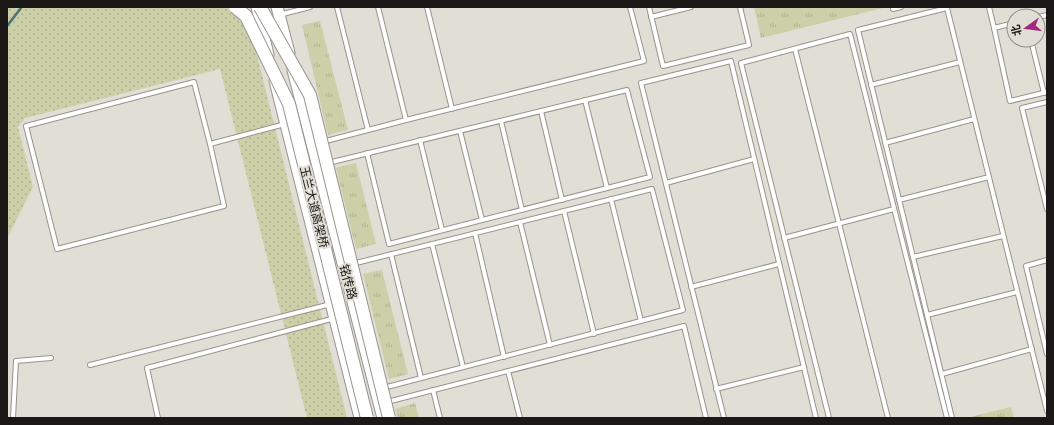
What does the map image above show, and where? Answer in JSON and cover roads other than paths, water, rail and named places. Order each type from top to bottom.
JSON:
[{"type":"main road","name":"玉兰大道高架桥","points":[[234,7],[246,16],[289,104],[367,418]]},
{"type":"main road","name":"铭传路","points":[[256,7],[360,418]]},
{"type":"main road","name":"玉兰大道高架桥","points":[[260,7],[310,95],[389,418]]},
{"type":"main road","name":"铭传路","points":[[278,11],[383,418]]},
{"type":"lane","points":[[278,11],[310,7]]},
{"type":"lane","points":[[337,7],[368,130]]},
{"type":"lane","points":[[378,7],[406,120]]},
{"type":"lane","points":[[427,7],[452,109]]},
{"type":"lane","points":[[312,144],[644,61],[630,7]]},
{"type":"lane","points":[[649,7],[664,66],[749,45],[740,7]]},
{"type":"lane","points":[[651,17],[690,7]]},
{"type":"lane","points":[[893,7],[894,9],[901,7]]},
{"type":"lane","points":[[989,7],[1010,101],[1046,93],[1033,48]]},
{"type":"lane","points":[[952,418],[858,30],[947,8],[1047,411]]},
{"type":"lane","points":[[994,28],[1006,25]]},
{"type":"lane","points":[[829,418],[741,63],[850,34],[946,418]]},
{"type":"lane","points":[[795,49],[888,418]]},
{"type":"lane","points":[[724,418],[641,83],[731,61],[816,418]]},
{"type":"lane","points":[[871,85],[960,62]]},
{"type":"lane","points":[[194,82],[210,144],[224,206],[57,249],[26,126],[194,82]]},
{"type":"lane","points":[[318,165],[420,140],[460,131],[627,90],[650,177],[388,244],[367,153]]},
{"type":"lane","points":[[585,100],[607,188]]},
{"type":"lane","points":[[1047,102],[1022,108],[1047,209]]},
{"type":"lane","points":[[541,111],[562,200]]},
{"type":"lane","points":[[885,143],[974,119]]},
{"type":"lane","points":[[501,121],[522,210]]},
{"type":"lane","points":[[210,144],[285,124]]},
{"type":"lane","points":[[460,131],[482,220]]},
{"type":"lane","points":[[420,140],[442,230]]},
{"type":"lane","points":[[666,183],[754,159]]},
{"type":"lane","points":[[899,200],[989,177]]},
{"type":"lane","points":[[344,266],[652,189],[683,310],[376,390]]},
{"type":"lane","points":[[611,199],[640,322]]},
{"type":"lane","points":[[784,238],[894,209]]},
{"type":"lane","points":[[564,211],[594,334]]},
{"type":"lane","points":[[520,222],[550,345]]},
{"type":"lane","points":[[475,233],[504,357]]},
{"type":"lane","points":[[913,257],[1003,236]]},
{"type":"lane","points":[[432,244],[463,367]]},
{"type":"lane","points":[[391,254],[422,378]]},
{"type":"lane","points":[[1047,260],[1026,266],[1047,354]]},
{"type":"lane","points":[[691,287],[779,264]]},
{"type":"lane","points":[[927,315],[1017,292]]},
{"type":"lane","points":[[90,366],[332,304]]},
{"type":"lane","points":[[158,418],[147,368],[335,318]]},
{"type":"lane","points":[[379,404],[684,326],[706,418]]},
{"type":"lane","points":[[942,374],[1032,349]]},
{"type":"lane","points":[[12,418],[16,361],[51,358]]},
{"type":"lane","points":[[716,389],[804,367]]},
{"type":"lane","points":[[508,371],[520,418]]},
{"type":"lane","points":[[433,390],[440,418]]},
{"type":"waterway","points":[[7,26],[21,8]]}]
